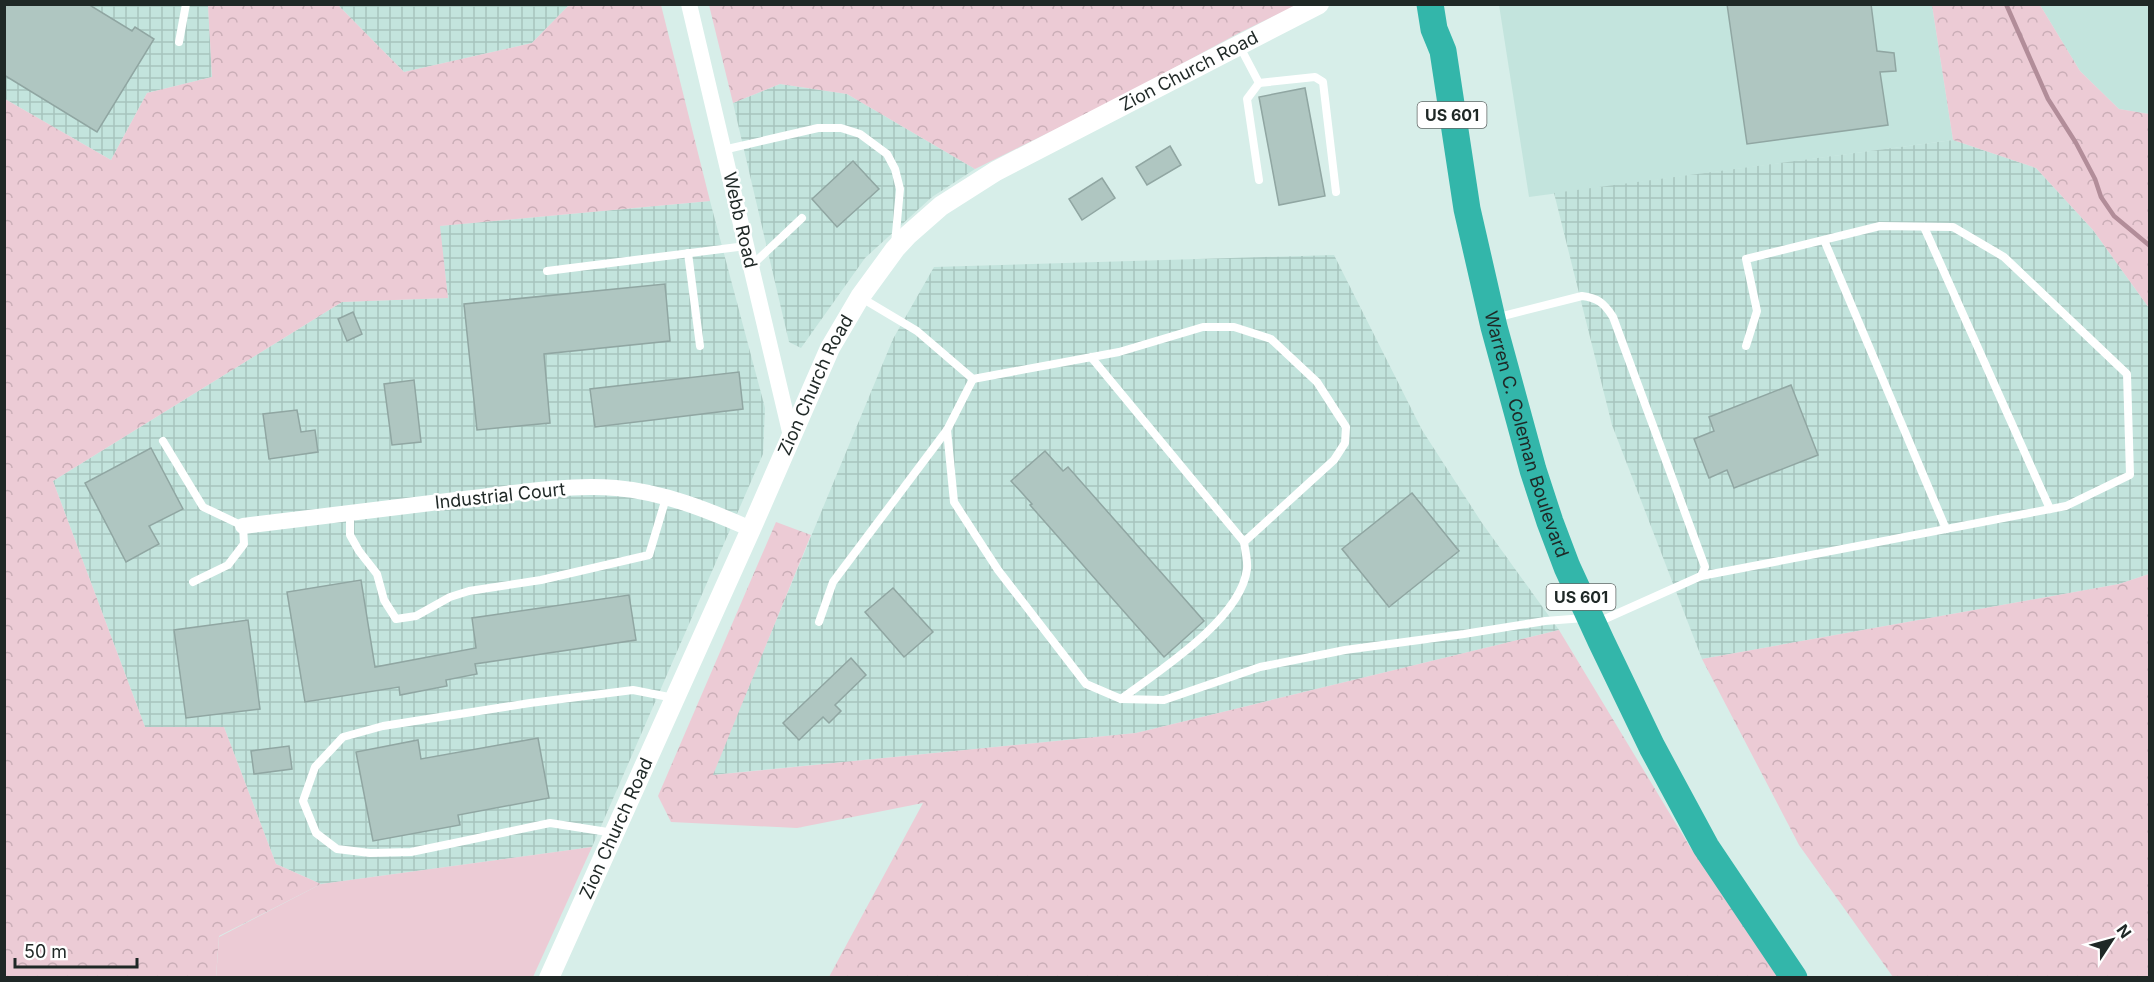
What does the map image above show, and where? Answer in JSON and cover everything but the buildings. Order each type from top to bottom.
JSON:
[{"type":"highway","name":"Warren C. Coleman Boulevard","points":[[1430,4],[1434,29],[1443,51],[1467,209],[1492,318],[1533,470],[1550,522],[1567,567],[1653,747],[1706,846],[1794,978]]},
{"type":"highway","name":"Warren C. Coleman Boulevard","points":[[1443,51],[1449,27],[1447,4]]},
{"type":"street","name":"Webb Road","points":[[689,4],[791,436]]},
{"type":"street","name":"Zion Church Road","points":[[549,978],[830,348],[860,297],[895,249],[941,207],[996,171],[1319,4]]},
{"type":"street","name":"Industrial Court","points":[[243,526],[526,491],[617,488],[704,508],[751,529]]},
{"type":"lane","points":[[179,42],[186,4]]},
{"type":"lane","points":[[1239,45],[1259,83]]},
{"type":"lane","points":[[1259,180],[1247,99],[1259,83],[1315,76],[1323,82],[1336,192]]},
{"type":"lane","points":[[723,150],[818,128],[841,128],[860,134],[887,154],[895,169],[900,189],[895,249]]},
{"type":"lane","points":[[751,266],[802,218]]},
{"type":"lane","points":[[947,430],[954,502],[979,541],[998,570],[1086,684],[1121,699],[1164,700],[1260,667],[1345,650],[1545,621],[1592,621],[1701,576],[2066,506],[2130,475],[2127,374],[2004,257],[1953,227],[1880,226],[1746,259],[1757,311],[1746,346]]},
{"type":"lane","points":[[1924,227],[2050,509]]},
{"type":"lane","points":[[1824,240],[1946,529]]},
{"type":"lane","points":[[547,271],[746,246]]},
{"type":"lane","points":[[688,253],[700,346]]},
{"type":"lane","points":[[1492,318],[1582,296],[1596,298],[1604,303],[1613,317],[1705,567],[1701,576]]},
{"type":"lane","points":[[860,297],[917,331],[973,379]]},
{"type":"lane","points":[[973,379],[1119,352],[1203,327],[1234,327],[1271,339],[1317,382],[1346,427],[1345,443],[1334,460],[1244,542]]},
{"type":"lane","points":[[1091,357],[1244,542],[1247,569],[1239,594],[1203,638],[1121,699]]},
{"type":"lane","points":[[819,622],[833,582],[947,430],[973,379]]},
{"type":"lane","points":[[163,441],[203,507],[243,526],[244,544],[228,566],[193,582]]},
{"type":"lane","points":[[350,513],[350,535],[377,574],[384,600],[396,619],[416,616],[450,597],[469,591],[541,580],[649,555],[666,498]]},
{"type":"lane","points":[[614,833],[550,823],[411,852],[370,853],[337,849],[316,833],[303,801],[315,767],[343,737],[383,726],[530,703],[633,690],[674,698]]},
{"type":"shaded area","points":[[5,5],[208,5],[212,77],[147,93],[111,160],[5,99]]},
{"type":"shaded area","points":[[338,5],[569,5],[532,43],[404,72]]},
{"type":"shaded area","points":[[1499,5],[1932,5],[1953,140],[1529,197]]},
{"type":"shaded area","points":[[2040,5],[2149,5],[2149,114],[2119,109],[2080,71]]},
{"type":"shaded area","points":[[780,84],[847,94],[975,169],[932,197],[865,258],[801,348],[789,342],[733,103]]},
{"type":"shaded area","points":[[1953,140],[2036,168],[2093,230],[2149,308],[2149,574],[2119,584],[1702,659],[1612,425],[1554,193]]},
{"type":"shaded area","points":[[710,201],[765,408],[763,454],[592,847],[321,884],[276,864],[224,727],[145,727],[53,481],[342,302],[448,298],[439,226]]},
{"type":"shaded area","points":[[1334,255],[1422,430],[1482,523],[1559,630],[1136,733],[712,775],[893,339],[934,267]]},
{"type":"green space","points":[[208,5],[338,5],[404,72],[532,43],[569,5],[661,5],[710,201],[440,226],[448,298],[342,302],[53,481],[145,727],[224,727],[276,864],[321,884],[219,936],[216,977],[5,977],[5,99],[111,160],[147,93],[212,77]]},
{"type":"green space","points":[[709,5],[1297,5],[1239,33],[1109,103],[975,169],[847,94],[780,84],[733,103]]},
{"type":"green space","points":[[1932,5],[2040,5],[2080,71],[2119,109],[2149,114],[2149,308],[2093,230],[2036,168],[1953,140]]},
{"type":"green space","points":[[776,522],[811,535],[713,775],[1136,733],[1559,630],[1690,847],[1784,977],[829,977],[923,803],[797,828],[671,822],[658,796]]},
{"type":"green space","points":[[2149,574],[2149,977],[1893,977],[1799,845],[1702,659],[2119,584]]},
{"type":"green space","points":[[592,847],[533,977],[216,978],[219,937],[321,884]]},
{"type":"waterway","points":[[2006,4],[2048,99],[2076,143],[2095,179],[2101,197],[2114,216],[2150,246]]}]
